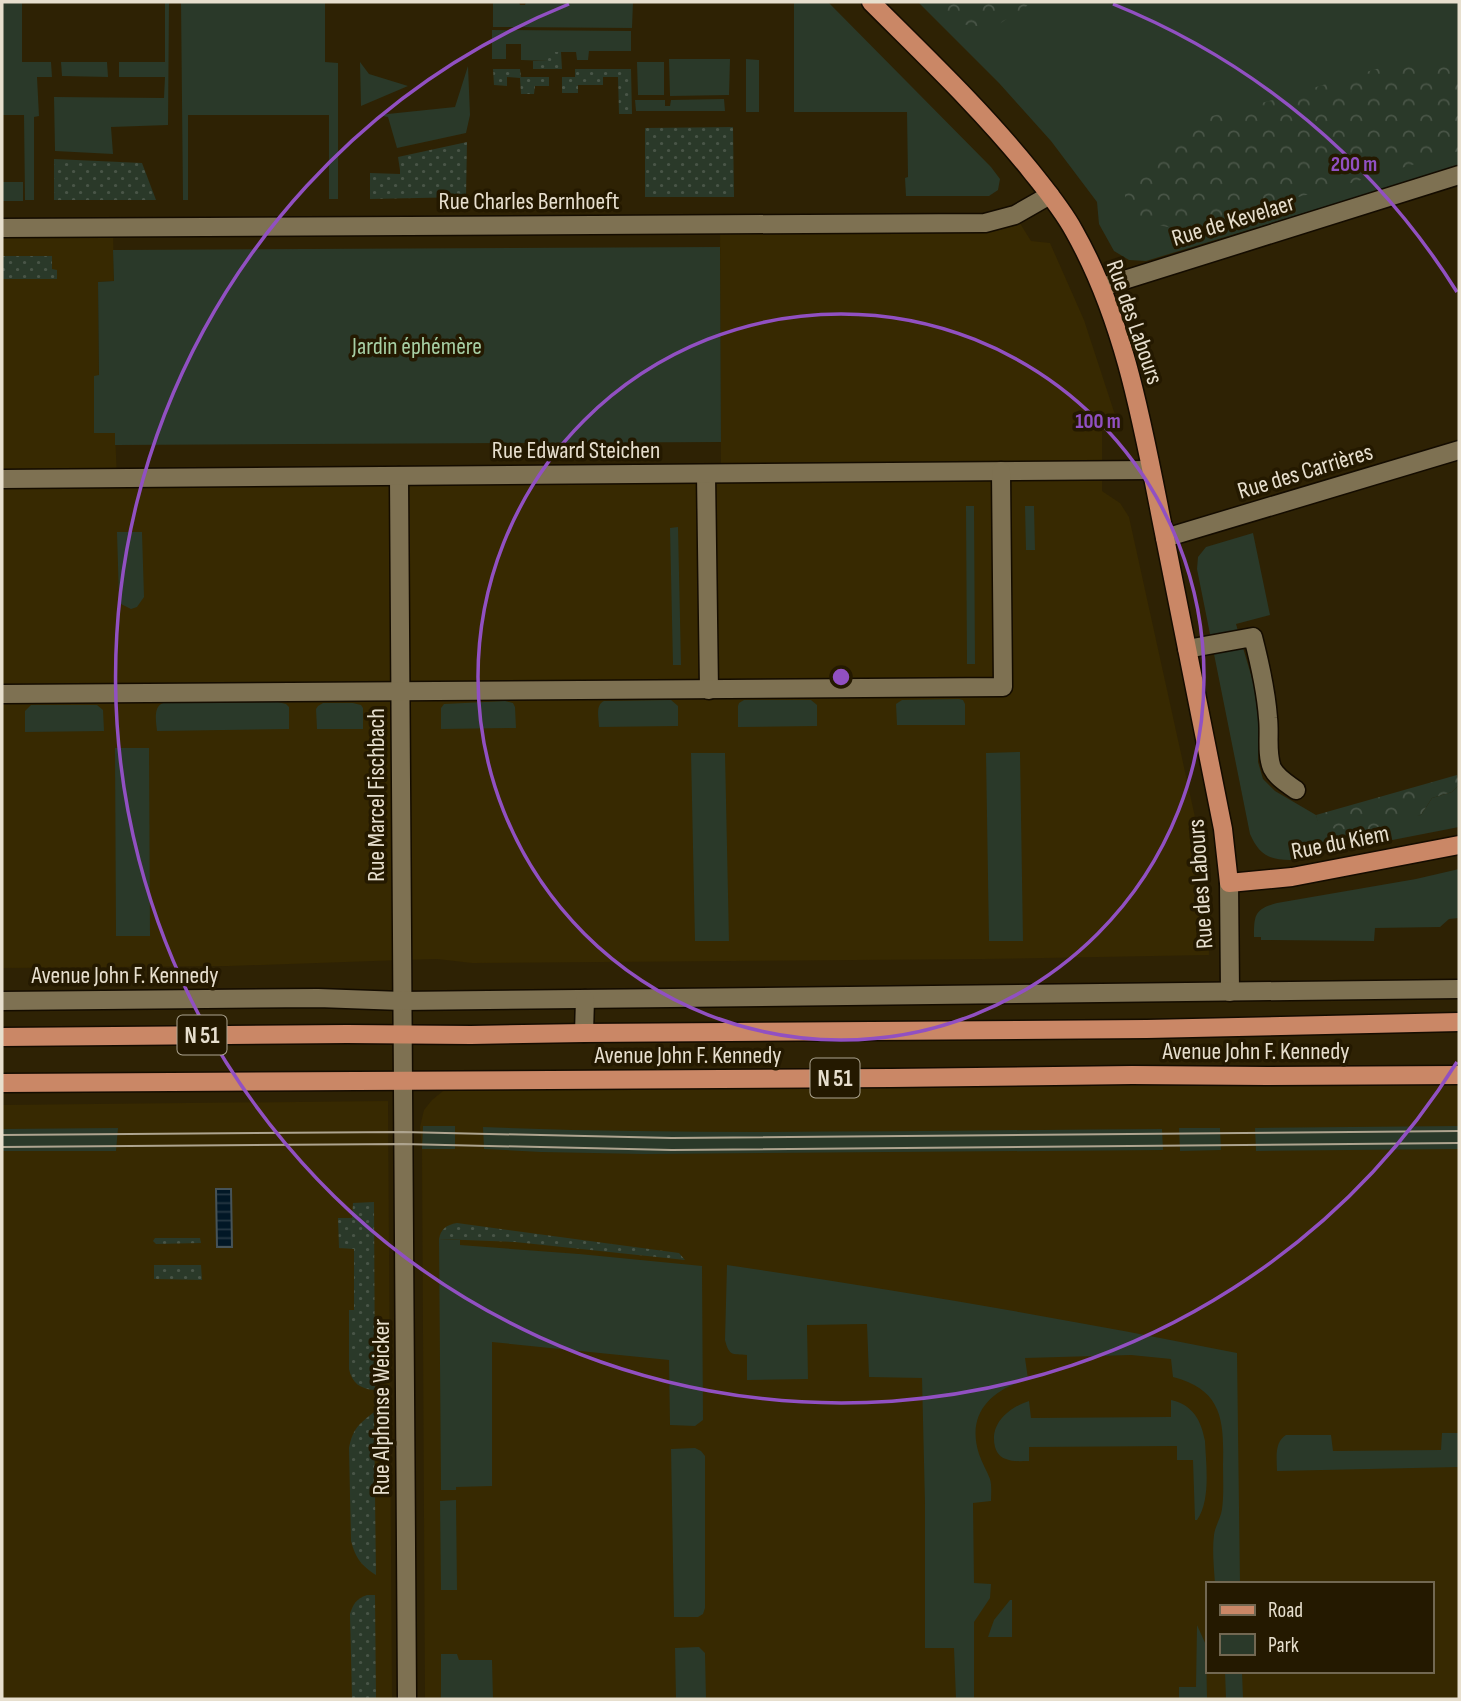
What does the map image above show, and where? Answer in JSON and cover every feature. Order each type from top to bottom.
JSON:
[{"type":"main road","name":"Rue des Labours","points":[[871,2],[981,112],[1050,195],[1074,230],[1102,287],[1124,354],[1151,470],[1223,829],[1229,883]]},
{"type":"main road","name":"Rue du Kiem","points":[[1229,883],[1292,877],[1459,845]]},
{"type":"main road","name":"Avenue John F. Kennedy","points":[[2,1037],[1147,1029],[1459,1022]]},
{"type":"main road","name":"Avenue John F. Kennedy","points":[[2,1083],[1459,1075]]},
{"type":"street","name":"Rue de Kevelaer","points":[[1102,287],[1459,175]]},
{"type":"street","name":"Rue Charles Bernhoeft","points":[[2,228],[985,223],[1015,215],[1050,195]]},
{"type":"street","name":"Rue des Carrières","points":[[1165,538],[1459,450]]},
{"type":"street","name":"Rue Edward Steichen","points":[[2,479],[1151,470]]},
{"type":"street","points":[[2,694],[1003,687],[1001,471]]},
{"type":"street","points":[[706,474],[709,690]]},
{"type":"street","name":"Rue Marcel Fischbach","points":[[398,476],[403,1115]]},
{"type":"street","points":[[1187,649],[1253,637],[1265,684],[1269,759],[1273,771],[1297,790]]},
{"type":"street","name":"Rue des Labours","points":[[1229,883],[1230,992]]},
{"type":"street","name":"Avenue John F. Kennedy","points":[[2,1000],[318,998],[402,1001],[1459,989]]},
{"type":"street","name":"Avenue John F. Kennedy","points":[[584,1032],[585,999]]},
{"type":"street","name":"Rue Alphonse Weicker","points":[[403,1115],[407,1699]]},
{"type":"shaded area","points":[[1015,215],[1031,241],[1050,243],[1084,320],[1119,427],[1102,431],[1102,491],[1120,503],[1129,517],[1204,858],[1208,885],[1209,955],[472,963],[437,959],[229,966],[2,968],[2,228],[113,228],[114,281],[98,282],[99,376],[94,377],[94,433],[115,433],[117,478],[721,473],[720,225]]},
{"type":"shaded area","points":[[1459,1075],[1459,1699],[425,1699],[420,1127],[424,1110],[443,1091],[891,1078]]},
{"type":"shaded area","points":[[388,1101],[392,1699],[2,1699],[2,1105]]},
{"type":"green space","points":[[2,2],[22,2],[22,62],[51,62],[52,77],[37,77],[39,116],[34,117],[34,200],[25,200],[24,115],[2,115]]},
{"type":"green space","points":[[165,2],[169,2],[168,125],[111,127],[113,154],[55,151],[54,97],[164,98],[165,77],[119,77],[119,62],[165,62]]},
{"type":"green space","points":[[181,2],[325,2],[325,62],[338,63],[338,199],[329,199],[329,115],[188,115],[188,200],[183,200]]},
{"type":"green space","points":[[493,2],[519,2],[520,5],[525,5],[526,2],[633,2],[632,28],[493,27]]},
{"type":"green space","points":[[794,2],[828,2],[991,167],[1000,179],[998,190],[989,196],[906,196],[907,112],[794,112]]},
{"type":"green space","points":[[918,2],[1459,2],[1459,166],[1146,261],[1129,260],[1114,251],[1099,224],[1097,202],[1051,141],[999,83]]},
{"type":"green space","points":[[938,2],[1033,2],[993,28],[960,24]]},
{"type":"green space","points":[[492,30],[631,31],[631,51],[589,51],[588,60],[577,60],[576,52],[548,52],[548,61],[521,60],[521,44],[506,44],[506,59],[492,59]]},
{"type":"green space","points":[[547,52],[561,52],[562,69],[533,69],[533,61],[547,61]]},
{"type":"green space","points":[[669,59],[730,59],[729,95],[670,96]]},
{"type":"green space","points":[[746,59],[759,60],[759,112],[746,112]]},
{"type":"green space","points":[[1410,59],[1459,60],[1459,151],[1344,185],[1177,229],[1125,218],[1125,179],[1185,123]]},
{"type":"green space","points":[[61,62],[107,62],[108,77],[62,76]]},
{"type":"green space","points":[[360,62],[369,74],[408,86],[361,106]]},
{"type":"green space","points":[[637,62],[664,62],[664,95],[638,95]]},
{"type":"green space","points":[[468,66],[470,115],[466,133],[397,148],[388,117],[378,115],[455,107]]},
{"type":"green space","points":[[493,69],[520,69],[521,77],[549,77],[549,86],[535,86],[534,94],[521,94],[520,78],[507,77],[507,86],[494,85]]},
{"type":"green space","points":[[575,69],[631,69],[632,114],[619,114],[618,77],[603,77],[603,85],[578,85],[578,93],[562,93],[562,77],[575,77]]},
{"type":"green space","points":[[724,99],[725,111],[636,111],[635,100],[665,100],[665,106],[670,106],[671,100]]},
{"type":"green space","points":[[733,127],[734,197],[645,197],[645,128]]},
{"type":"green space","points":[[467,142],[466,197],[370,199],[370,173],[400,174],[398,157]]},
{"type":"green space","points":[[54,159],[142,163],[156,200],[54,200]]},
{"type":"green space","points":[[2,182],[23,182],[23,201],[2,201]]},
{"type":"green space","name":"Jardin éphémère","points":[[720,247],[721,442],[115,445],[115,433],[94,433],[94,376],[99,375],[98,282],[114,281],[113,250]]},
{"type":"green space","points":[[2,256],[52,256],[52,269],[57,270],[57,279],[2,279]]},
{"type":"green space","points":[[966,506],[974,506],[975,664],[967,664]]},
{"type":"green space","points":[[1025,506],[1034,506],[1035,550],[1026,550]]},
{"type":"green space","points":[[678,527],[681,665],[673,665],[670,528]]},
{"type":"green space","points":[[117,532],[142,532],[144,597],[137,607],[131,609],[121,604],[119,598]]},
{"type":"green space","points":[[1253,533],[1270,615],[1236,624],[1254,685],[1259,725],[1258,762],[1263,779],[1275,791],[1316,815],[1320,827],[1421,815],[1432,798],[1452,792],[1459,785],[1459,827],[1290,860],[1270,857],[1257,846],[1250,834],[1197,569],[1198,557],[1206,547]]},
{"type":"green space","points":[[671,700],[678,706],[678,726],[599,727],[598,709],[604,701]]},
{"type":"green space","points":[[744,700],[811,700],[817,705],[817,726],[738,727],[738,706]]},
{"type":"green space","points":[[902,700],[963,700],[965,725],[897,725],[896,704]]},
{"type":"green space","points":[[505,701],[513,703],[515,707],[516,728],[441,729],[441,708],[444,704]]},
{"type":"green space","points":[[278,702],[289,707],[289,729],[157,731],[156,711],[163,703]]},
{"type":"green space","points":[[323,703],[361,705],[363,729],[317,729],[316,709]]},
{"type":"green space","points":[[31,705],[97,705],[103,710],[104,731],[25,732],[25,711]]},
{"type":"green space","points":[[115,748],[149,748],[150,936],[116,936]]},
{"type":"green space","points":[[1020,752],[1023,941],[989,941],[986,753]]},
{"type":"green space","points":[[691,753],[725,753],[729,941],[695,941]]},
{"type":"green space","points":[[1457,775],[1459,785],[1452,792],[1432,798],[1421,815],[1363,831],[1319,827],[1316,815]]},
{"type":"green space","points":[[1459,869],[1459,918],[1449,919],[1440,927],[1375,928],[1374,941],[1261,940],[1261,937],[1254,937],[1257,914],[1270,905]]},
{"type":"green space","points":[[423,1126],[455,1126],[455,1149],[422,1149]]},
{"type":"green space","points":[[1459,1126],[1459,1149],[1256,1151],[1255,1128]]},
{"type":"green space","points":[[483,1127],[738,1132],[1162,1129],[1163,1150],[644,1154],[541,1152],[484,1149]]},
{"type":"green space","points":[[118,1128],[116,1151],[2,1151],[2,1129]]},
{"type":"green space","points":[[1179,1128],[1220,1128],[1221,1150],[1180,1151]]},
{"type":"green space","points":[[374,1202],[375,1390],[357,1384],[349,1369],[349,1310],[354,1310],[354,1249],[339,1248],[338,1218],[352,1218],[353,1203]]},
{"type":"green space","points":[[457,1223],[679,1253],[685,1260],[515,1242],[439,1239],[445,1228]]},
{"type":"green space","points":[[155,1238],[200,1238],[201,1243],[156,1244],[153,1241]]},
{"type":"green space","points":[[439,1239],[460,1240],[460,1245],[702,1266],[703,1420],[695,1426],[670,1425],[669,1360],[492,1342],[492,1486],[441,1490]]},
{"type":"green space","points":[[154,1265],[201,1265],[202,1280],[154,1279]]},
{"type":"green space","points":[[727,1265],[983,1306],[1237,1353],[1240,1582],[1215,1582],[1213,1541],[1223,1504],[1223,1435],[1217,1409],[1211,1399],[1190,1383],[1173,1377],[1171,1359],[1131,1355],[1025,1358],[1028,1379],[993,1397],[979,1415],[976,1427],[979,1454],[990,1479],[991,1501],[973,1503],[974,1583],[991,1584],[990,1598],[974,1622],[974,1699],[956,1699],[954,1648],[925,1648],[922,1378],[869,1377],[867,1324],[807,1325],[808,1379],[747,1380],[747,1355],[732,1353],[725,1340]]},
{"type":"green space","points":[[1171,1400],[1179,1402],[1195,1414],[1205,1441],[1206,1492],[1197,1520],[1193,1460],[1177,1460],[1177,1446],[1029,1447],[1029,1461],[1011,1461],[1002,1457],[995,1447],[994,1438],[998,1423],[1015,1407],[1029,1401],[1031,1418],[1171,1417]]},
{"type":"green space","points":[[374,1412],[376,1575],[360,1561],[351,1541],[349,1448],[357,1427]]},
{"type":"green space","points":[[1442,1433],[1459,1433],[1459,1467],[1277,1471],[1278,1446],[1286,1435],[1331,1435],[1333,1451],[1441,1450]]},
{"type":"green space","points":[[695,1448],[705,1456],[705,1608],[703,1614],[698,1617],[674,1617],[671,1449]]},
{"type":"green space","points":[[456,1500],[457,1590],[441,1590],[440,1501]]},
{"type":"green space","points":[[367,1595],[375,1595],[376,1699],[352,1699],[350,1614],[356,1602]]},
{"type":"green space","points":[[1010,1600],[1012,1637],[988,1637],[994,1620]]},
{"type":"green space","points":[[1197,1625],[1206,1645],[1207,1699],[1179,1699],[1179,1687],[1196,1687]]},
{"type":"green space","points":[[699,1647],[705,1653],[706,1699],[676,1699],[675,1648]]},
{"type":"green space","points":[[441,1654],[457,1654],[459,1660],[492,1660],[493,1699],[441,1699]]},
{"type":"green space","points":[[1225,1673],[1242,1673],[1243,1699],[1226,1699]]},
{"type":"water","points":[[216,1189],[231,1189],[232,1247],[217,1247]]},
{"type":"tram line","points":[[2,1135],[403,1132],[672,1138],[1459,1131]]},
{"type":"tram line","points":[[2,1147],[403,1144],[672,1150],[1459,1143]]}]
